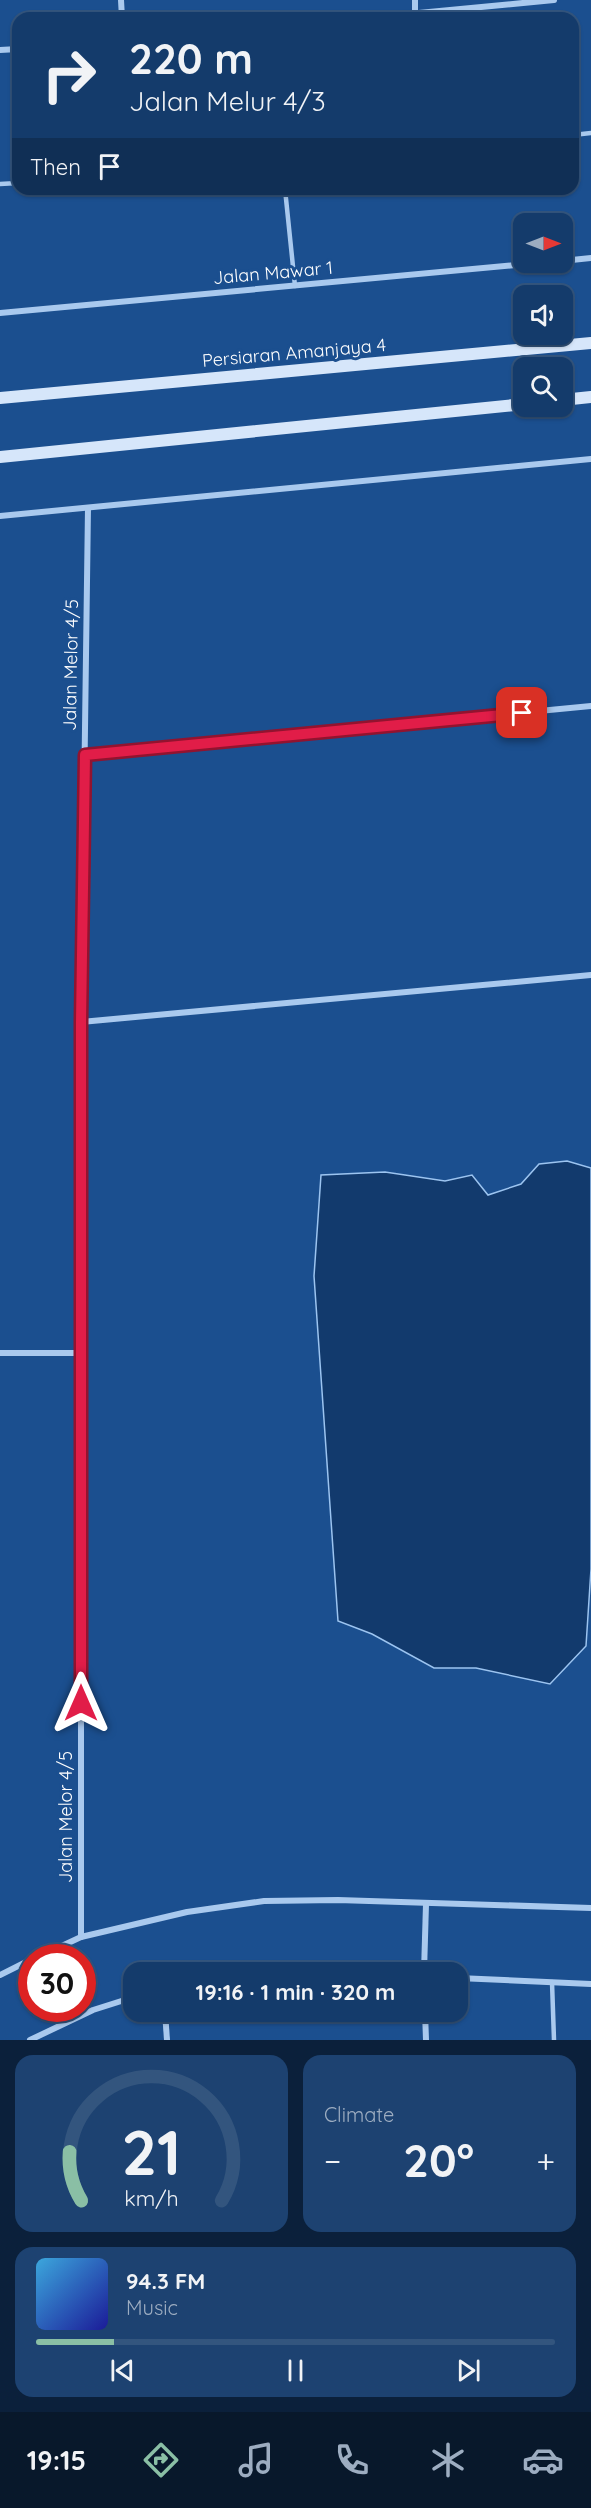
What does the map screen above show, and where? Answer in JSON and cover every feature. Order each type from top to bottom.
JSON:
[{"type":"street","points":[[426,12],[554,0]]},
{"type":"street","points":[[573,260],[591,258]]},
{"type":"street","name":"Jalan Mawar 1","points":[[0,313],[513,265]]},
{"type":"street","name":"Persiaran Amanjaya 4","points":[[0,398],[591,343]]},
{"type":"street","points":[[573,399],[591,397]]},
{"type":"street","points":[[0,457],[513,405]]},
{"type":"street","points":[[0,516],[591,459]]},
{"type":"street","name":"Jalan Melor 4/5","points":[[81,1937],[81,1022],[88,508]]},
{"type":"street","points":[[85,755],[591,706]]},
{"type":"street","points":[[81,1022],[591,975]]},
{"type":"street","points":[[0,1353],[81,1353]]},
{"type":"street","points":[[65,1944],[81,1937],[187,1912],[264,1901],[338,1900],[591,1908]]},
{"type":"street","points":[[424,1962],[426,1904]]},
{"type":"street","points":[[0,1975],[18,1966]]},
{"type":"street","points":[[468,1978],[591,1984]]},
{"type":"street","points":[[30,2040],[93,2010],[123,2000]]},
{"type":"street","points":[[166,2022],[167,2040]]},
{"type":"street","points":[[425,2022],[426,2040]]},
{"type":"lane","points":[[286,195],[295,286]]},
{"type":"lane","points":[[552,1982],[554,2040]]},
{"type":"water","points":[[567,1161],[591,1168],[591,1569],[586,1646],[550,1684],[476,1668],[434,1668],[372,1634],[338,1621],[314,1276],[321,1175],[385,1172],[445,1181],[472,1175],[488,1195],[521,1184],[539,1164]]},
{"type":"route","points":[[81,1703],[81,1022],[85,755],[522,713]]}]
